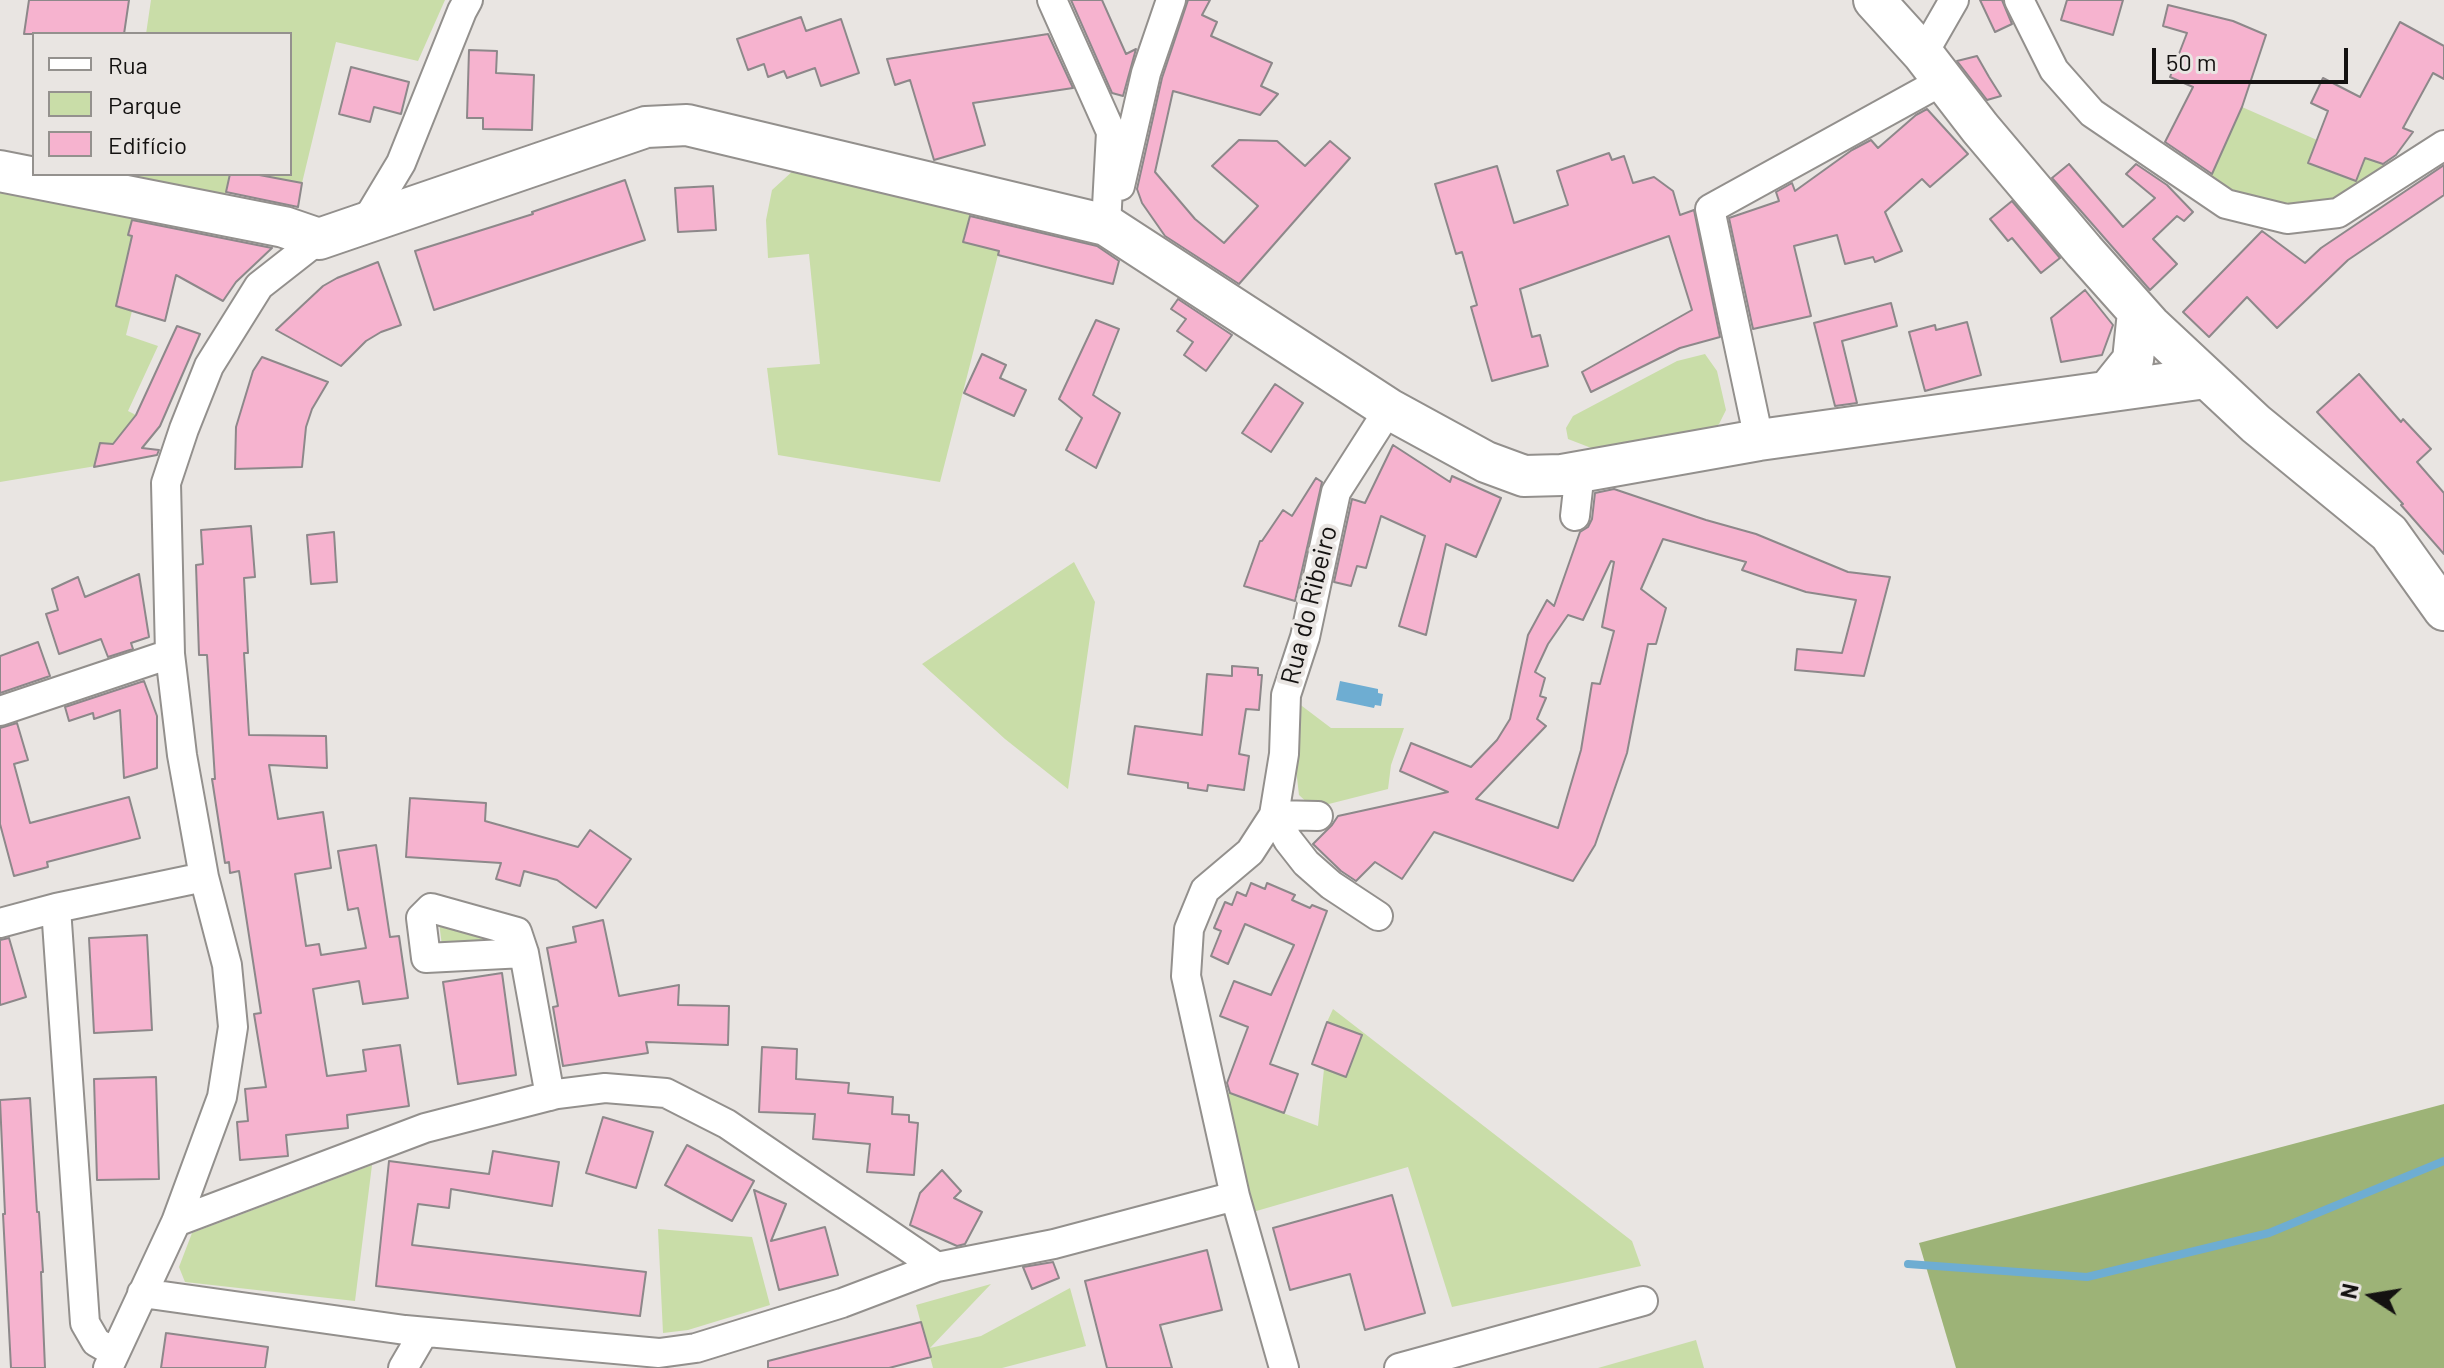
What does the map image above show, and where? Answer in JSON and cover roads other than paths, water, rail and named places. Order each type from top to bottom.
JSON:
[{"type":"street","points":[[365,223],[401,163],[468,0]]},
{"type":"street","points":[[1052,0],[1111,132],[1106,225]]},
{"type":"street","points":[[1106,225],[1124,174],[1146,73],[1171,0]]},
{"type":"street","points":[[1874,0],[1934,67],[1980,128],[2138,312],[2256,424],[2389,533],[2444,610]]},
{"type":"street","points":[[1759,440],[1710,209],[1934,67],[1954,0]]},
{"type":"street","points":[[2019,0],[2054,70],[2092,113],[2226,204],[2287,219],[2338,213],[2444,145]]},
{"type":"street","points":[[56,908],[85,1323],[112,1361],[176,1222],[222,1097],[233,1027],[227,965],[204,877],[182,755],[170,654],[166,483],[209,366],[259,286],[319,239],[646,127],[687,125],[1106,225],[1389,409],[1486,462],[1524,476],[1562,475],[1759,440],[2206,378]]},
{"type":"street","points":[[0,171],[284,227],[319,239]]},
{"type":"street","points":[[2109,390],[2133,360],[2138,312]]},
{"type":"street","name":"Rua do Ribeiro","points":[[1284,1368],[1235,1196],[1186,976],[1189,929],[1205,890],[1250,852],[1274,815],[1284,754],[1286,695],[1305,637],[1336,492],[1389,409]]},
{"type":"street","points":[[1575,516],[1580,471]]},
{"type":"street","points":[[0,711],[170,654]]},
{"type":"street","points":[[1274,815],[1318,816]]},
{"type":"street","points":[[1274,815],[1306,863],[1331,885],[1378,916]]},
{"type":"street","points":[[0,923],[204,877]]},
{"type":"street","points":[[524,953],[550,1096]]},
{"type":"street","points":[[176,1222],[425,1128],[550,1096],[605,1088],[666,1093],[727,1124],[937,1267]]},
{"type":"street","points":[[142,1293],[658,1361],[842,1303],[937,1267],[1054,1244],[1235,1196]]},
{"type":"street","points":[[1399,1368],[1643,1301]]},
{"type":"street","points":[[403,1368],[424,1332]]},
{"type":"water","points":[[1340,681],[1378,689],[1378,693],[1383,694],[1381,706],[1375,705],[1374,708],[1336,700]]},
{"type":"waterway","points":[[1908,1264],[2087,1277],[2269,1233],[2444,1161]]}]
